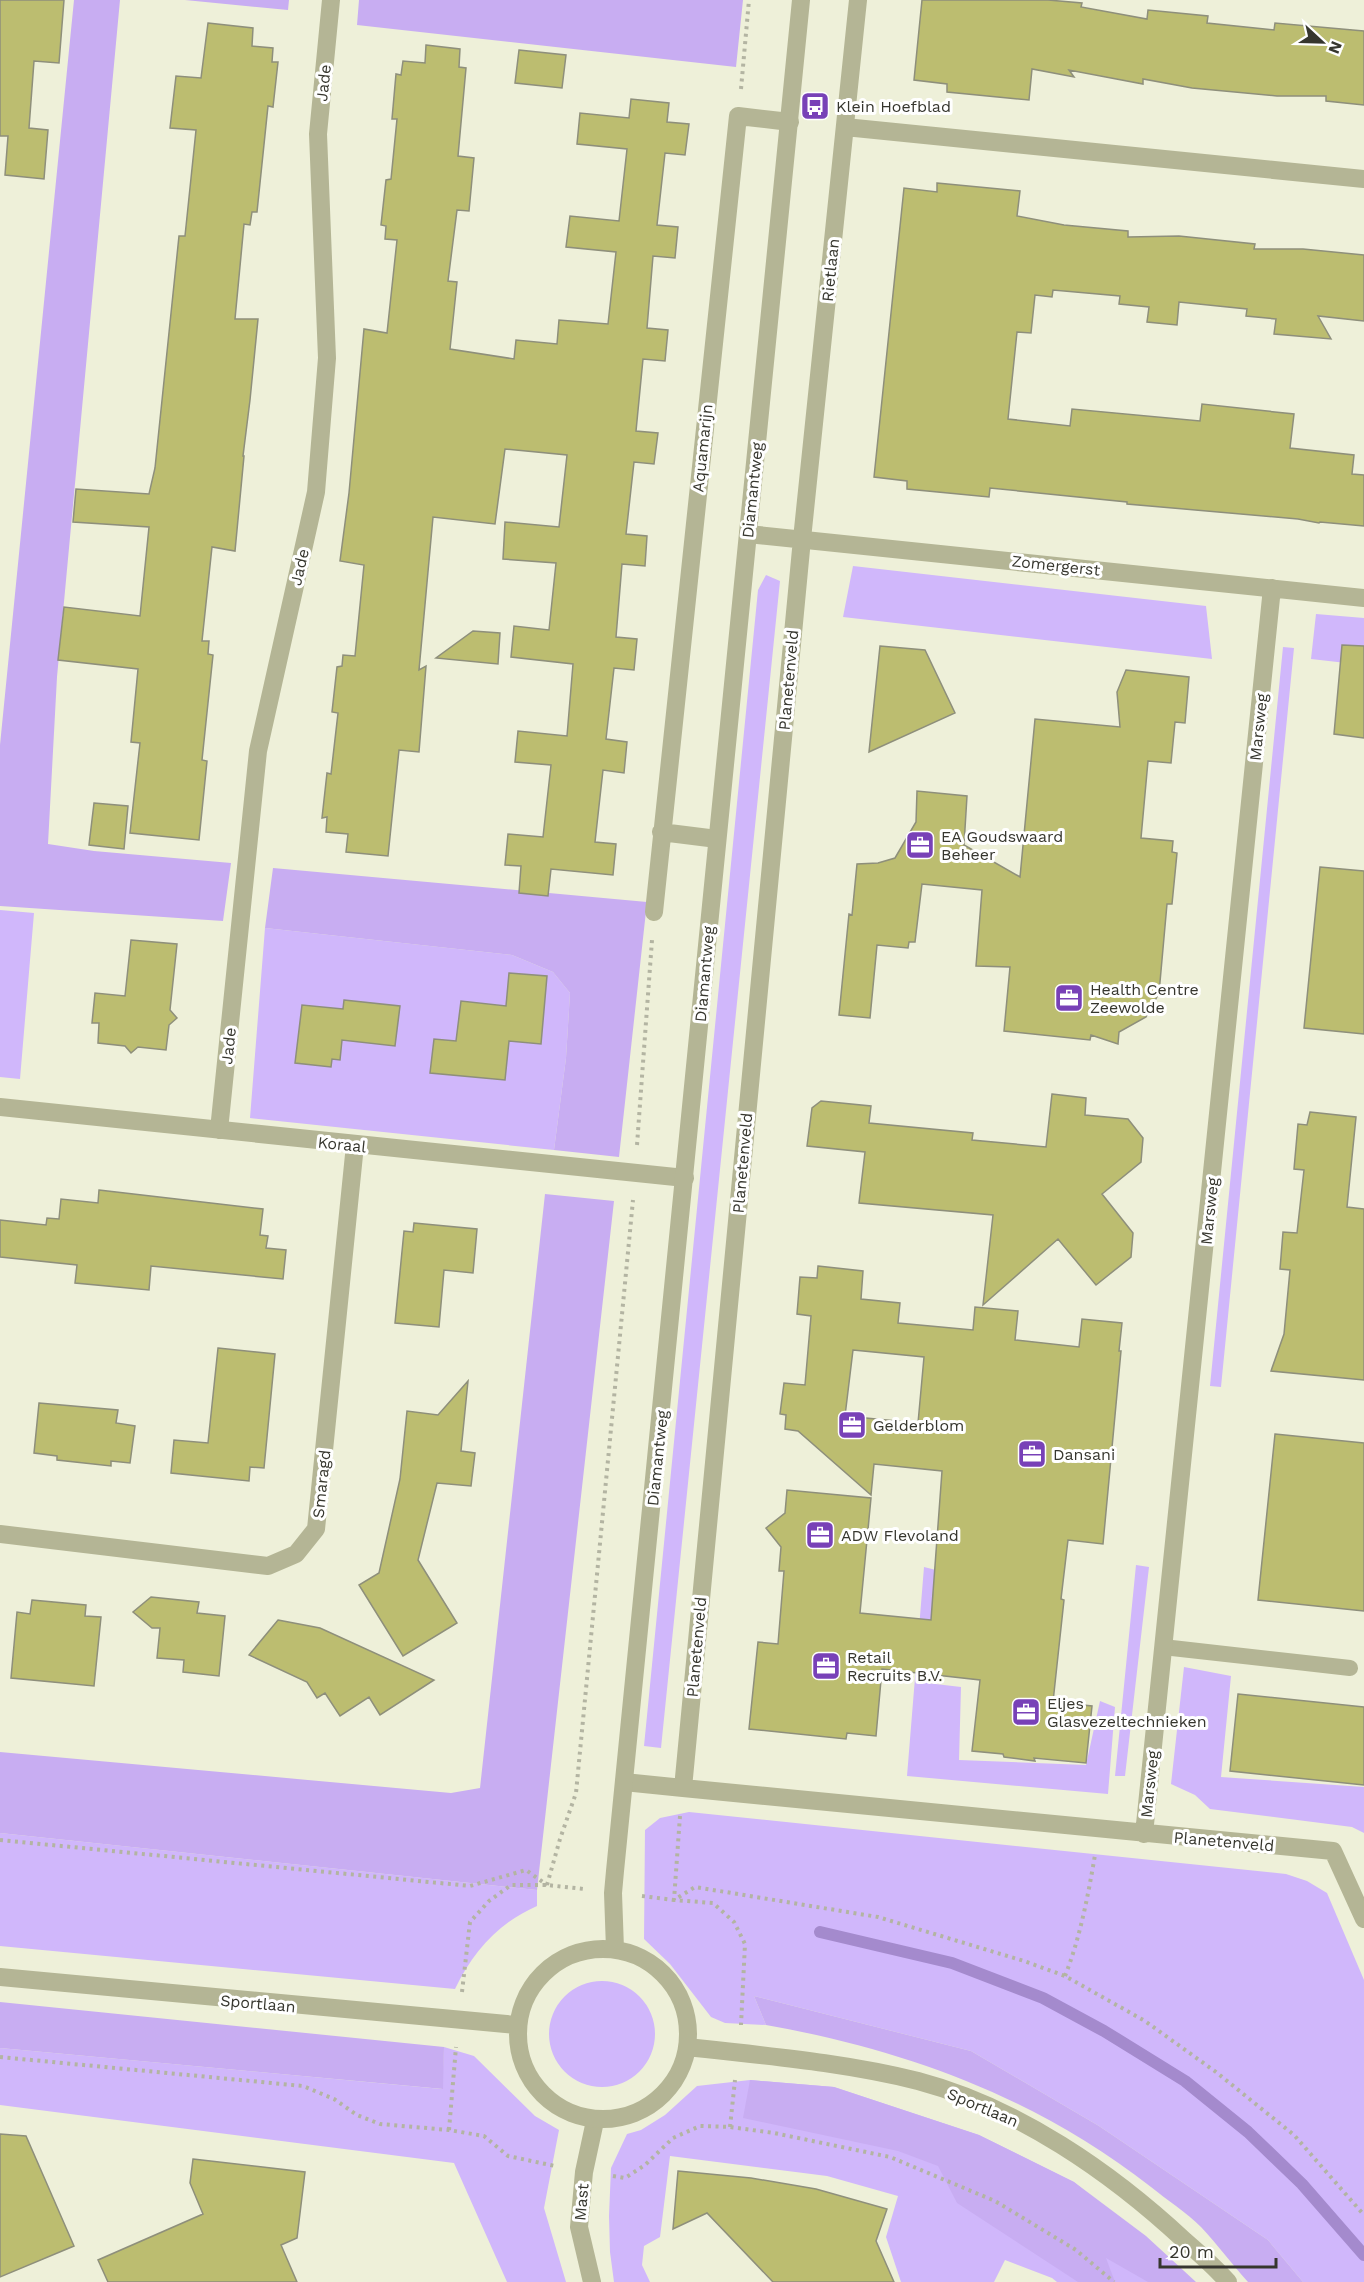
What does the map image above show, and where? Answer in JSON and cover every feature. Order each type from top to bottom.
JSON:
[{"type":"street","name":"Jade","points":[[219,1130],[258,750],[316,492],[327,357],[318,134],[331,0]]},
{"type":"street","name":"Diamantweg","points":[[615,1948],[613,1893],[801,0]]},
{"type":"street","name":"Rietlaan","points":[[802,539],[858,0]]},
{"type":"street","points":[[738,116],[790,122]]},
{"type":"street","name":"Aquamarijn","points":[[654,912],[738,116]]},
{"type":"street","points":[[845,127],[1364,179]]},
{"type":"street","name":"Zomergerst","points":[[748,534],[1364,598]]},
{"type":"street","name":"Planetenveld","points":[[682,1788],[802,539]]},
{"type":"street","name":"Marsweg","points":[[1144,1834],[1272,588]]},
{"type":"street","points":[[661,832],[717,838]]},
{"type":"street","name":"Koraal","points":[[0,1107],[685,1178]]},
{"type":"street","name":"Smaragd","points":[[0,1534],[268,1566],[296,1554],[316,1529],[355,1145]]},
{"type":"street","name":"Planetenveld","points":[[624,1782],[1333,1851],[1364,1919]]},
{"type":"street","points":[[615,1948],[647,1960],[672,1983],[686,2013],[688,2047],[671,2086],[638,2114],[595,2121],[553,2105],[524,2070],[517,2025],[527,1992],[550,1966],[580,1951],[615,1948]]},
{"type":"street","name":"Sportlaan","points":[[0,1977],[517,2025]]},
{"type":"street","name":"Sportlaan","points":[[688,2047],[825,2062],[919,2082],[996,2109],[1069,2149],[1147,2205],[1228,2282]]},
{"type":"street","name":"Mast","points":[[592,2282],[579,2227],[584,2172],[595,2121]]},
{"type":"lane","points":[[1163,1647],[1350,1668]]},
{"type":"path","points":[[738,116],[749,0]]},
{"type":"path","points":[[547,1885],[576,1793],[635,1173],[654,912]]},
{"type":"path","points":[[674,1900],[682,1788]]},
{"type":"path","points":[[1065,1976],[1090,1885],[1099,1829]]},
{"type":"path","points":[[0,1840],[470,1886],[526,1870],[547,1885]]},
{"type":"path","points":[[448,2130],[470,1922],[489,1900],[511,1885],[547,1885]]},
{"type":"path","points":[[674,1900],[695,1887],[878,1917],[1013,1957],[1065,1976],[1145,2021],[1216,2072],[1294,2134],[1364,2215]]},
{"type":"path","points":[[674,1900],[713,1903],[734,1922],[745,1944],[742,2014],[730,2127]]},
{"type":"shaded area","points":[[74,0],[120,0],[57,677],[48,844],[94,851],[231,863],[223,921],[0,906],[0,745]]},
{"type":"shaded area","points":[[185,0],[289,0],[288,10]]},
{"type":"shaded area","points":[[359,0],[743,0],[736,67],[357,25]]},
{"type":"shaded area","points":[[853,566],[1206,606],[1212,659],[843,617]]},
{"type":"shaded area","points":[[766,575],[780,581],[661,1748],[644,1746],[758,590]]},
{"type":"shaded area","points":[[1316,614],[1364,618],[1364,665],[1311,659]]},
{"type":"shaded area","points":[[1283,647],[1294,648],[1221,1387],[1210,1386]]},
{"type":"shaded area","points":[[273,868],[647,902],[619,1157],[554,1150],[566,1058],[570,993],[553,972],[512,955],[265,928]]},
{"type":"shaded area","points":[[0,910],[34,913],[20,1079],[0,1077]]},
{"type":"shaded area","points":[[265,928],[512,955],[553,972],[570,993],[566,1058],[554,1150],[250,1118]]},
{"type":"shaded area","points":[[545,1194],[614,1201],[537,1890],[0,1833],[0,1752],[451,1793],[480,1788]]},
{"type":"shaded area","points":[[1136,1565],[1149,1567],[1125,1776],[1115,1776]]},
{"type":"shaded area","points":[[924,1567],[940,1571],[927,1683],[961,1687],[959,1760],[1086,1765],[1100,1701],[1115,1707],[1108,1794],[907,1776]]},
{"type":"shaded area","points":[[1184,1667],[1231,1676],[1221,1777],[1364,1787],[1364,1833],[1352,1827],[1210,1809],[1195,1795],[1171,1784]]},
{"type":"shaded area","points":[[689,1812],[1286,1874],[1307,1881],[1327,1893],[1364,1980],[1364,2282],[1303,2282],[1268,2240],[1099,2126],[971,2051],[754,1996],[766,2025],[725,2023],[711,2017],[670,1964],[644,1939],[645,1830],[660,1818]]},
{"type":"shaded area","points":[[0,1833],[537,1890],[537,1906],[510,1921],[488,1940],[470,1963],[455,1989],[0,1946]]},
{"type":"shaded area","points":[[602,1981],[622,1985],[640,1996],[651,2014],[655,2034],[651,2054],[640,2072],[622,2083],[602,2087],[582,2083],[564,2072],[553,2054],[549,2034],[553,2014],[564,1996],[582,1985]]},
{"type":"shaded area","points":[[754,1996],[971,2051],[1099,2126],[1268,2240],[1303,2282],[1248,2282],[1201,2227],[1183,2211],[1108,2156],[1016,2103],[969,2082],[870,2048],[766,2025]]},
{"type":"shaded area","points":[[0,2002],[444,2047],[443,2089],[0,2048]]},
{"type":"shaded area","points":[[444,2047],[474,2056],[535,2116],[559,2130],[544,2208],[566,2282],[507,2282],[454,2163],[0,2105],[0,2048],[442,2089]]},
{"type":"shaded area","points":[[750,2080],[834,2087],[979,2135],[1074,2182],[1190,2282],[1057,2282],[1005,2260],[994,2282],[901,2282],[886,2237],[898,2196],[827,2176],[670,2156],[660,2237],[644,2246],[642,2265],[650,2282],[614,2282],[609,2216],[611,2168],[627,2134],[641,2130],[665,2115],[697,2086]]},
{"type":"shaded area","points":[[750,2080],[834,2087],[979,2135],[1074,2182],[1146,2236],[1196,2282],[1148,2282],[1106,2258],[1115,2282],[1078,2282],[957,2203],[938,2166],[898,2151],[743,2118]]},
{"type":"building","points":[[0,0],[64,0],[59,63],[34,61],[29,128],[48,130],[44,179],[5,175],[8,136],[0,136]]},
{"type":"building","points":[[922,0],[1048,0],[1082,3],[1081,7],[1147,19],[1148,10],[1208,16],[1207,23],[1274,30],[1275,23],[1364,31],[1364,105],[1326,101],[1326,96],[1277,96],[1192,88],[1143,79],[1143,84],[1069,70],[1074,77],[1032,69],[1029,100],[947,92],[947,84],[914,80]]},
{"type":"building","points":[[208,23],[253,28],[252,46],[273,48],[272,62],[278,62],[273,107],[268,106],[257,212],[252,212],[250,225],[244,224],[235,319],[258,319],[235,551],[212,547],[202,641],[209,641],[208,654],[213,655],[202,760],[207,761],[199,840],[130,833],[140,743],[131,742],[138,669],[58,660],[64,607],[140,616],[149,527],[73,522],[76,489],[149,494],[155,468],[179,236],[185,236],[196,130],[170,128],[176,76],[201,78]]},
{"type":"building","points":[[426,45],[460,49],[459,67],[466,68],[458,156],[474,158],[469,211],[457,210],[448,281],[457,282],[450,349],[514,359],[516,340],[557,344],[559,320],[608,324],[616,252],[566,247],[570,216],[619,221],[627,149],[577,144],[580,113],[629,118],[631,99],[669,103],[667,122],[689,124],[685,155],[665,153],[657,225],[678,227],[675,258],[653,256],[647,328],[668,330],[665,361],[643,359],[636,431],[658,433],[654,464],[634,462],[626,534],[647,536],[645,566],[622,564],[616,637],[637,639],[634,670],[614,668],[606,739],[627,742],[624,773],[603,770],[595,842],[616,844],[613,875],[551,869],[548,896],[519,893],[521,866],[505,865],[508,834],[543,837],[551,765],[515,762],[518,731],[567,736],[573,664],[511,657],[514,626],[549,630],[556,563],[503,559],[505,522],[559,527],[567,455],[505,449],[495,524],[433,517],[419,670],[426,666],[419,752],[399,750],[388,856],[346,852],[348,834],[326,832],[327,817],[322,818],[327,773],[331,774],[338,713],[332,712],[337,667],[342,666],[343,655],[355,656],[364,565],[340,561],[349,493],[364,329],[387,333],[397,240],[385,239],[386,226],[381,225],[386,180],[391,179],[397,119],[392,119],[396,74],[401,75],[403,61],[425,63]]},
{"type":"building","points":[[519,50],[566,55],[562,88],[515,83]]},
{"type":"building","points":[[937,183],[1020,191],[1017,216],[1064,225],[1128,231],[1128,237],[1179,236],[1255,244],[1254,249],[1303,249],[1364,255],[1364,321],[1318,316],[1331,339],[1274,334],[1276,319],[1246,316],[1247,309],[1179,302],[1177,325],[1147,322],[1149,307],[1119,304],[1120,296],[1053,290],[1052,297],[1035,295],[1031,333],[1017,332],[1008,419],[1070,426],[1072,409],[1200,421],[1202,404],[1294,414],[1290,448],[1354,455],[1352,474],[1364,475],[1364,526],[1127,504],[1127,502],[990,488],[989,497],[907,489],[907,481],[874,477],[904,188],[937,192]]},
{"type":"building","points":[[473,631],[500,633],[498,664],[436,658]]},
{"type":"building","points":[[1342,645],[1364,646],[1364,738],[1334,734]]},
{"type":"building","points":[[880,646],[925,650],[955,713],[869,752]]},
{"type":"building","points":[[1126,670],[1189,677],[1185,723],[1175,722],[1171,763],[1148,761],[1141,838],[1173,841],[1172,852],[1177,853],[1172,904],[1167,904],[1159,993],[1146,1017],[1119,1032],[1118,1044],[1091,1035],[1090,1040],[1004,1031],[1010,967],[976,966],[982,890],[922,884],[915,942],[909,942],[908,948],[877,945],[870,1018],[839,1015],[849,914],[852,915],[857,864],[878,863],[895,858],[916,822],[917,791],[967,796],[964,845],[1020,877],[1035,719],[1120,727],[1117,692]]},
{"type":"building","points":[[94,803],[128,806],[124,849],[89,845]]},
{"type":"building","points":[[1320,867],[1364,871],[1364,1034],[1304,1028]]},
{"type":"building","points":[[131,940],[177,944],[170,1010],[177,1018],[169,1025],[166,1050],[138,1047],[131,1053],[125,1046],[98,1043],[99,1023],[92,1023],[95,993],[125,996]]},
{"type":"building","points":[[509,973],[547,976],[541,1044],[509,1041],[505,1080],[430,1073],[434,1039],[456,1041],[461,1001],[506,1006]]},
{"type":"building","points":[[344,1000],[400,1006],[395,1046],[342,1040],[340,1060],[332,1059],[331,1067],[295,1063],[302,1005],[343,1009]]},
{"type":"building","points":[[1052,1094],[1086,1098],[1085,1115],[1128,1119],[1143,1138],[1141,1162],[1102,1194],[1133,1233],[1131,1257],[1096,1285],[1058,1239],[983,1305],[993,1215],[859,1203],[865,1152],[807,1146],[812,1108],[821,1101],[871,1106],[869,1123],[973,1133],[972,1140],[1046,1147]]},
{"type":"building","points":[[1310,1112],[1356,1117],[1347,1207],[1364,1209],[1364,1380],[1271,1371],[1284,1334],[1290,1270],[1280,1269],[1283,1232],[1297,1233],[1304,1170],[1294,1169],[1298,1124],[1307,1125]]},
{"type":"building","points":[[99,1190],[263,1209],[260,1235],[268,1236],[266,1248],[286,1250],[283,1279],[151,1266],[149,1290],[75,1283],[77,1265],[0,1257],[0,1220],[46,1225],[47,1218],[59,1219],[61,1199],[98,1203]]},
{"type":"building","points":[[414,1223],[477,1229],[473,1273],[444,1270],[439,1327],[395,1323],[404,1231],[413,1232]]},
{"type":"building","points":[[818,1266],[863,1271],[861,1299],[900,1303],[898,1323],[973,1330],[975,1307],[1018,1311],[1015,1340],[1079,1347],[1082,1319],[1122,1323],[1103,1544],[1068,1540],[1061,1599],[1064,1600],[1053,1702],[1092,1706],[1086,1763],[1034,1758],[1035,1761],[1004,1757],[1003,1754],[972,1751],[980,1680],[882,1669],[876,1736],[847,1733],[846,1739],[749,1729],[758,1642],[778,1644],[784,1571],[779,1571],[781,1547],[766,1528],[785,1513],[787,1490],[871,1498],[860,1613],[931,1620],[942,1471],[874,1464],[871,1495],[798,1431],[785,1429],[786,1415],[780,1414],[784,1383],[805,1385],[811,1316],[797,1314],[800,1277],[817,1278]],"holes":[[[853,1350],[924,1357],[918,1423],[845,1416]]]},
{"type":"building","points":[[218,1348],[275,1354],[264,1468],[250,1467],[249,1481],[171,1473],[174,1440],[208,1443]]},
{"type":"building","points":[[468,1381],[461,1451],[475,1453],[471,1486],[437,1483],[418,1560],[457,1623],[403,1656],[359,1585],[379,1573],[400,1479],[407,1411],[438,1415]]},
{"type":"building","points":[[39,1403],[118,1410],[116,1423],[135,1426],[130,1463],[111,1461],[111,1466],[57,1460],[57,1456],[34,1453]]},
{"type":"building","points":[[1275,1434],[1364,1443],[1364,1611],[1258,1600]]},
{"type":"building","points":[[151,1597],[199,1602],[197,1613],[225,1616],[219,1676],[183,1672],[184,1660],[157,1658],[160,1628],[152,1628],[133,1612]]},
{"type":"building","points":[[32,1600],[86,1605],[85,1616],[101,1617],[94,1686],[11,1678],[17,1612],[30,1614]]},
{"type":"building","points":[[278,1620],[320,1628],[434,1680],[380,1715],[369,1697],[340,1716],[325,1693],[317,1698],[307,1682],[249,1655]]},
{"type":"building","points":[[1238,1694],[1364,1707],[1364,1785],[1230,1771]]},
{"type":"building","points":[[0,2134],[26,2136],[74,2246],[0,2277]]},
{"type":"building","points":[[193,2159],[305,2172],[297,2238],[281,2245],[297,2282],[108,2282],[98,2260],[203,2214],[190,2183]]},
{"type":"building","points":[[678,2171],[751,2178],[816,2189],[887,2209],[876,2241],[894,2282],[773,2282],[707,2213],[673,2229]]},
{"type":"waterway","points":[[820,1932],[952,1963],[1043,1998],[1104,2031],[1185,2081],[1248,2132],[1302,2184],[1364,2255]]},
{"type":"place","name":"Klein Hoefblad","points":[[815,106]]},
{"type":"place","name":"EA Goudswaard Beheer","points":[[920,845]]},
{"type":"place","name":"Health Centre Zeewolde","points":[[1069,998]]},
{"type":"place","name":"Gelderblom","points":[[852,1425]]},
{"type":"place","name":"Dansani","points":[[1032,1454]]},
{"type":"place","name":"ADW Flevoland","points":[[820,1535]]},
{"type":"place","name":"Retail Recruits B.V.","points":[[826,1666]]},
{"type":"place","name":"Eljes Glasvezeltechnieken","points":[[1026,1712]]}]
